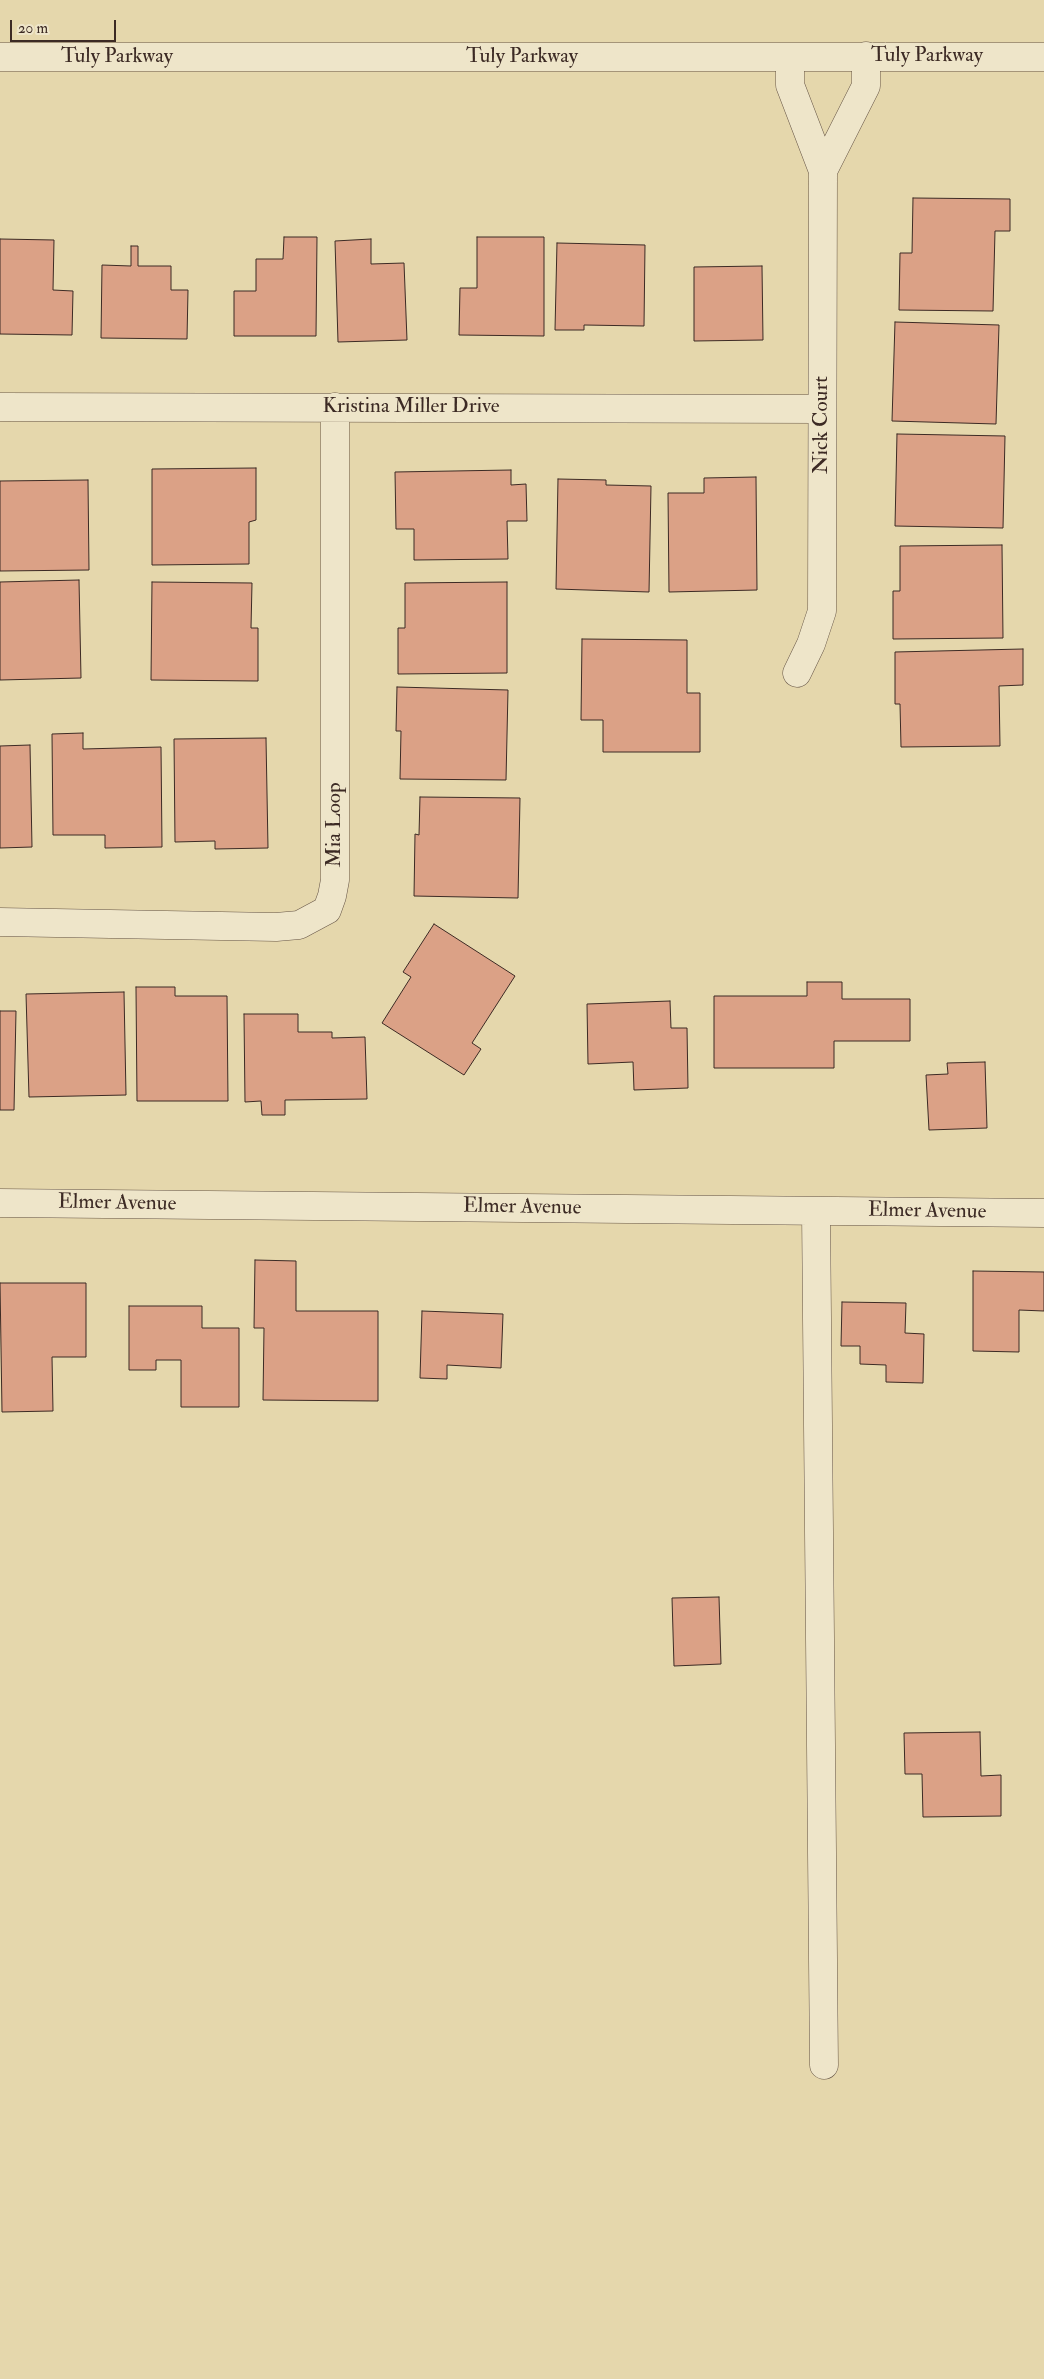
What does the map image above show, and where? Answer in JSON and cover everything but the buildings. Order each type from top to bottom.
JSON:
[{"type":"street","name":"Nick Court","points":[[823,172],[866,86],[866,56]]},
{"type":"street","name":"Tuly Parkway","points":[[0,57],[1044,56]]},
{"type":"street","name":"Nick Court","points":[[790,57],[790,85],[823,172],[822,611],[811,644],[797,673]]},
{"type":"street","name":"Kristina Miller Drive","points":[[0,407],[822,409]]},
{"type":"street","name":"Mia Loop","points":[[0,922],[276,927],[300,925],[326,910],[332,896],[335,880],[335,407]]},
{"type":"street","name":"Elmer Avenue","points":[[0,1203],[1044,1213]]},
{"type":"street","points":[[816,1211],[824,2065]]}]
